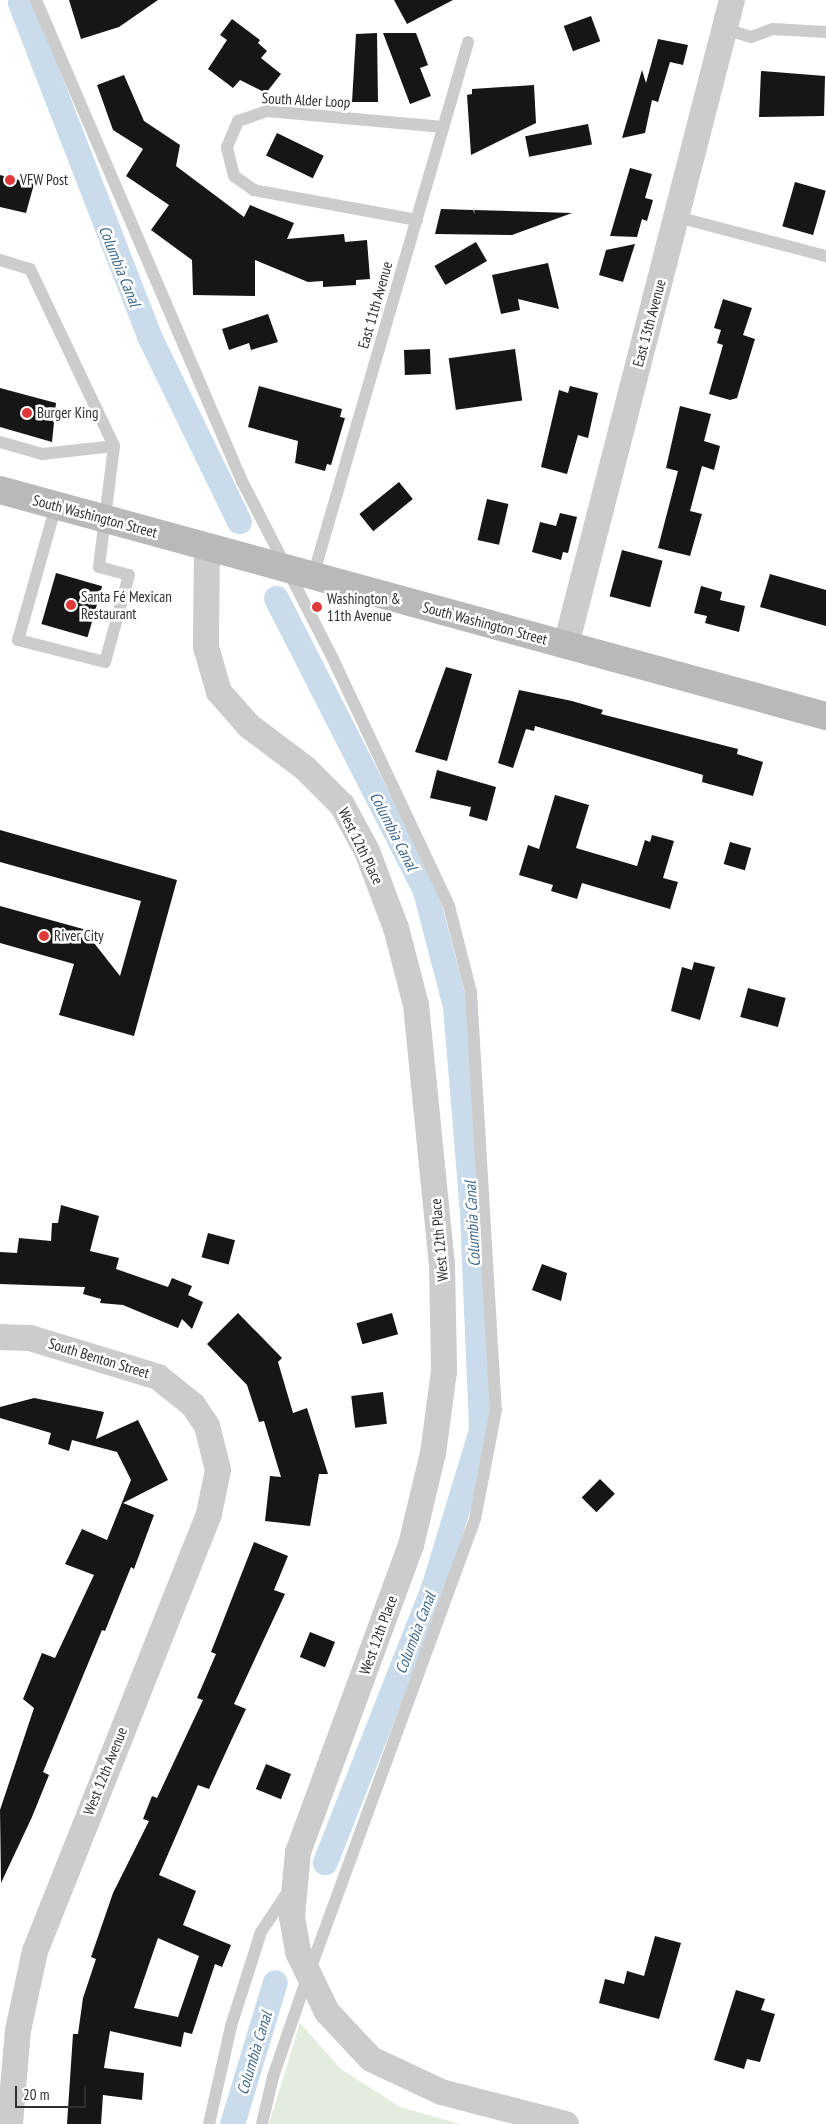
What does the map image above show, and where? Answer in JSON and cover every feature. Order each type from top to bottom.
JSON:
[{"type":"main road","name":"South Washington Street","points":[[5,496],[56,506],[826,716]]},
{"type":"street","name":"East 13th Avenue","points":[[566,645],[732,0]]},
{"type":"street","name":"West 12th Place","points":[[207,547],[206,646],[219,692],[249,726],[306,768],[342,805],[377,875],[396,928],[416,1005],[442,1264],[441,1412],[422,1503],[396,1587],[310,1816],[293,1883],[292,1917],[307,1978]]},
{"type":"street","name":"South Benton Street","points":[[0,1336],[30,1338],[137,1367],[177,1389],[207,1426]]},
{"type":"street","name":"West 12th Avenue","points":[[10,2124],[18,2030],[35,1951],[216,1492],[215,1448],[207,1426]]},
{"type":"street","points":[[307,1978],[351,2039],[371,2059],[405,2078],[441,2092],[566,2124]]},
{"type":"lane","points":[[36,0],[100,159],[283,568],[333,659],[449,906],[471,992],[496,1410],[475,1519],[307,1978],[273,2076],[262,2124]]},
{"type":"lane","points":[[725,30],[751,36],[774,30],[826,32]]},
{"type":"lane","name":"East 11th Avenue","points":[[313,576],[468,42]]},
{"type":"lane","name":"South Alder Loop","points":[[416,220],[254,190],[234,176],[227,147],[238,121],[266,111],[443,127]]},
{"type":"lane","points":[[677,216],[826,256]]},
{"type":"lane","points":[[0,260],[30,269],[114,446],[99,567],[129,575],[105,662],[18,640],[56,506]]},
{"type":"lane","points":[[0,442],[42,454],[114,446]]},
{"type":"lane","points":[[209,2124],[231,2026],[261,1932],[293,1883]]},
{"type":"green space","points":[[300,2023],[341,2069],[400,2107],[460,2124],[269,2124]]},
{"type":"building","points":[[69,0],[158,0],[119,27],[81,39]]},
{"type":"building","points":[[394,0],[453,0],[407,24]]},
{"type":"building","points":[[591,16],[600,41],[573,51],[564,26]]},
{"type":"building","points":[[232,19],[260,40],[258,43],[267,51],[261,58],[281,74],[266,93],[240,80],[233,88],[208,69],[227,40],[220,35]]},
{"type":"building","points":[[377,33],[378,102],[352,102],[356,34]]},
{"type":"building","points":[[383,33],[416,33],[428,65],[420,68],[431,96],[410,104]]},
{"type":"building","points":[[658,39],[688,45],[683,65],[670,62],[658,102],[652,100],[645,133],[622,138],[642,70],[646,83]]},
{"type":"building","points":[[761,71],[825,76],[824,116],[759,117]]},
{"type":"building","points":[[124,75],[144,121],[180,145],[176,166],[244,217],[250,205],[294,223],[287,239],[344,234],[345,242],[367,240],[370,279],[356,280],[356,285],[323,287],[323,281],[308,282],[255,260],[255,296],[193,295],[192,260],[151,230],[169,205],[126,176],[143,149],[113,130],[97,85]]},
{"type":"building","points":[[534,85],[536,123],[471,155],[467,95],[472,94],[472,89]]},
{"type":"building","points":[[588,124],[592,145],[529,157],[525,136]]},
{"type":"building","points":[[277,133],[324,156],[313,178],[266,155]]},
{"type":"building","points":[[630,168],[652,174],[645,198],[653,200],[647,221],[642,219],[637,237],[610,236]]},
{"type":"building","name":"VFW Post","points":[[0,175],[34,184],[26,213],[0,207]]},
{"type":"building","points":[[795,182],[826,191],[813,235],[782,226]]},
{"type":"building","points":[[441,209],[473,210],[475,214],[474,210],[572,213],[512,235],[435,234]]},
{"type":"building","points":[[476,242],[487,261],[445,285],[434,266]]},
{"type":"building","points":[[635,244],[623,282],[599,275],[606,250]]},
{"type":"building","points":[[548,263],[559,309],[518,299],[520,310],[501,314],[492,275]]},
{"type":"building","points":[[723,299],[752,308],[743,335],[755,339],[737,398],[730,400],[709,394],[723,345],[717,343],[721,330],[714,328]]},
{"type":"building","points":[[268,314],[278,342],[251,350],[249,343],[229,350],[222,329]]},
{"type":"building","points":[[430,349],[431,374],[405,375],[404,350]]},
{"type":"building","points":[[515,349],[522,400],[456,410],[449,358]]},
{"type":"building","points":[[259,386],[342,409],[340,417],[345,418],[331,465],[327,464],[325,471],[295,463],[298,441],[248,427]]},
{"type":"building","points":[[570,386],[598,393],[588,438],[578,435],[567,474],[541,467],[559,390],[568,393]]},
{"type":"building","name":"Burger King","points":[[0,388],[56,403],[52,442],[0,427]]},
{"type":"building","points":[[680,406],[711,414],[704,441],[720,446],[714,470],[702,466],[690,511],[702,514],[690,556],[658,548],[678,471],[666,468]]},
{"type":"building","points":[[399,482],[413,499],[373,531],[359,514]]},
{"type":"building","points":[[487,499],[508,504],[499,545],[478,540]]},
{"type":"building","points":[[560,513],[577,517],[568,553],[563,552],[561,560],[532,552],[540,522],[556,526]]},
{"type":"building","points":[[622,550],[663,561],[650,607],[610,596]]},
{"type":"building","name":"Santa Fé Mexican Restaurant","points":[[56,573],[102,586],[88,637],[41,624]]},
{"type":"building","points":[[770,574],[826,590],[826,626],[760,607]]},
{"type":"building","points":[[701,586],[722,592],[720,600],[745,606],[739,632],[705,623],[707,616],[694,613]]},
{"type":"building","points":[[446,667],[472,674],[447,761],[415,752]]},
{"type":"building","points":[[519,690],[572,701],[603,710],[601,714],[738,749],[737,754],[763,762],[753,796],[702,782],[703,775],[535,726],[534,731],[526,729],[513,768],[498,763]]},
{"type":"building","points":[[437,770],[496,787],[487,821],[469,816],[471,807],[430,798]]},
{"type":"building","points":[[555,795],[589,805],[576,848],[637,866],[645,840],[650,842],[652,835],[674,841],[663,878],[678,882],[670,909],[582,883],[577,899],[551,891],[553,885],[519,875],[528,845],[539,849]]},
{"type":"building","name":"River City","points":[[0,830],[177,880],[134,1036],[59,1015],[74,964],[0,943],[0,906],[83,929],[120,976],[141,901],[0,862]]},
{"type":"building","points":[[730,842],[751,848],[745,870],[724,864]]},
{"type":"building","points":[[694,962],[715,967],[700,1020],[671,1011],[682,967],[692,970]]},
{"type":"building","points":[[748,988],[786,998],[778,1027],[740,1017]]},
{"type":"building","points":[[61,1205],[99,1216],[90,1251],[119,1258],[116,1269],[168,1287],[172,1278],[192,1286],[188,1295],[203,1302],[192,1329],[182,1319],[178,1328],[123,1305],[100,1303],[101,1299],[83,1294],[85,1287],[0,1284],[0,1252],[17,1253],[19,1238],[51,1241],[52,1223],[58,1223]]},
{"type":"building","points":[[208,1233],[235,1240],[229,1264],[202,1257]]},
{"type":"building","points":[[542,1264],[567,1273],[561,1301],[532,1290]]},
{"type":"building","points":[[238,1313],[282,1358],[278,1362],[293,1413],[307,1408],[328,1474],[319,1474],[310,1526],[265,1521],[270,1476],[281,1477],[264,1421],[259,1422],[247,1385],[207,1344]]},
{"type":"building","points":[[392,1313],[398,1334],[362,1344],[356,1323]]},
{"type":"building","points":[[383,1392],[387,1424],[355,1428],[351,1396]]},
{"type":"building","points":[[34,1398],[104,1412],[96,1439],[138,1420],[168,1480],[123,1503],[154,1515],[134,1569],[131,1567],[105,1631],[102,1630],[43,1772],[49,1775],[32,1817],[1,1883],[0,1810],[34,1708],[23,1699],[42,1653],[55,1658],[94,1575],[65,1564],[82,1529],[107,1540],[131,1480],[117,1452],[72,1440],[69,1451],[48,1444],[51,1433],[0,1418],[0,1407]]},
{"type":"building","points":[[600,1479],[615,1494],[596,1512],[582,1497]]},
{"type":"building","points":[[254,1542],[288,1556],[274,1590],[285,1594],[234,1704],[246,1709],[209,1789],[198,1785],[159,1875],[196,1891],[183,1925],[231,1945],[222,1967],[215,1964],[192,2034],[184,2032],[181,2047],[110,2031],[104,2068],[144,2073],[142,2100],[103,2095],[101,2124],[67,2124],[73,2034],[78,2034],[83,1998],[96,1959],[91,1957],[113,1893],[149,1821],[143,1819],[152,1796],[157,1798],[203,1700],[197,1698],[216,1654],[211,1652]],"holes":[[[158,1938],[199,1956],[178,2017],[134,2008]]]},
{"type":"building","points":[[310,1632],[335,1642],[325,1667],[300,1657]]},
{"type":"building","points":[[266,1764],[291,1774],[281,1799],[256,1789]]},
{"type":"building","points":[[655,1936],[681,1943],[659,2019],[599,2003],[605,1979],[624,1984],[627,1971],[644,1976]]},
{"type":"building","points":[[736,1990],[765,1999],[761,2010],[775,2014],[760,2062],[747,2059],[744,2069],[714,2060]]},
{"type":"waterway","name":"Columbia Canal","points":[[20,3],[149,336],[239,521]]},
{"type":"waterway","name":"Columbia Canal","points":[[276,598],[425,891],[455,1006],[472,1214],[481,1430],[434,1585],[325,1862]]},
{"type":"waterway","name":"Columbia Canal","points":[[232,2124],[275,1982]]},
{"type":"place","name":"VFW Post","points":[[10,180]]},
{"type":"place","name":"Burger King","points":[[27,413]]},
{"type":"place","name":"Santa Fé Mexican Restaurant","points":[[71,605]]},
{"type":"place","name":"Washington & 11th Avenue","points":[[317,607]]},
{"type":"place","name":"River City","points":[[44,936]]}]
